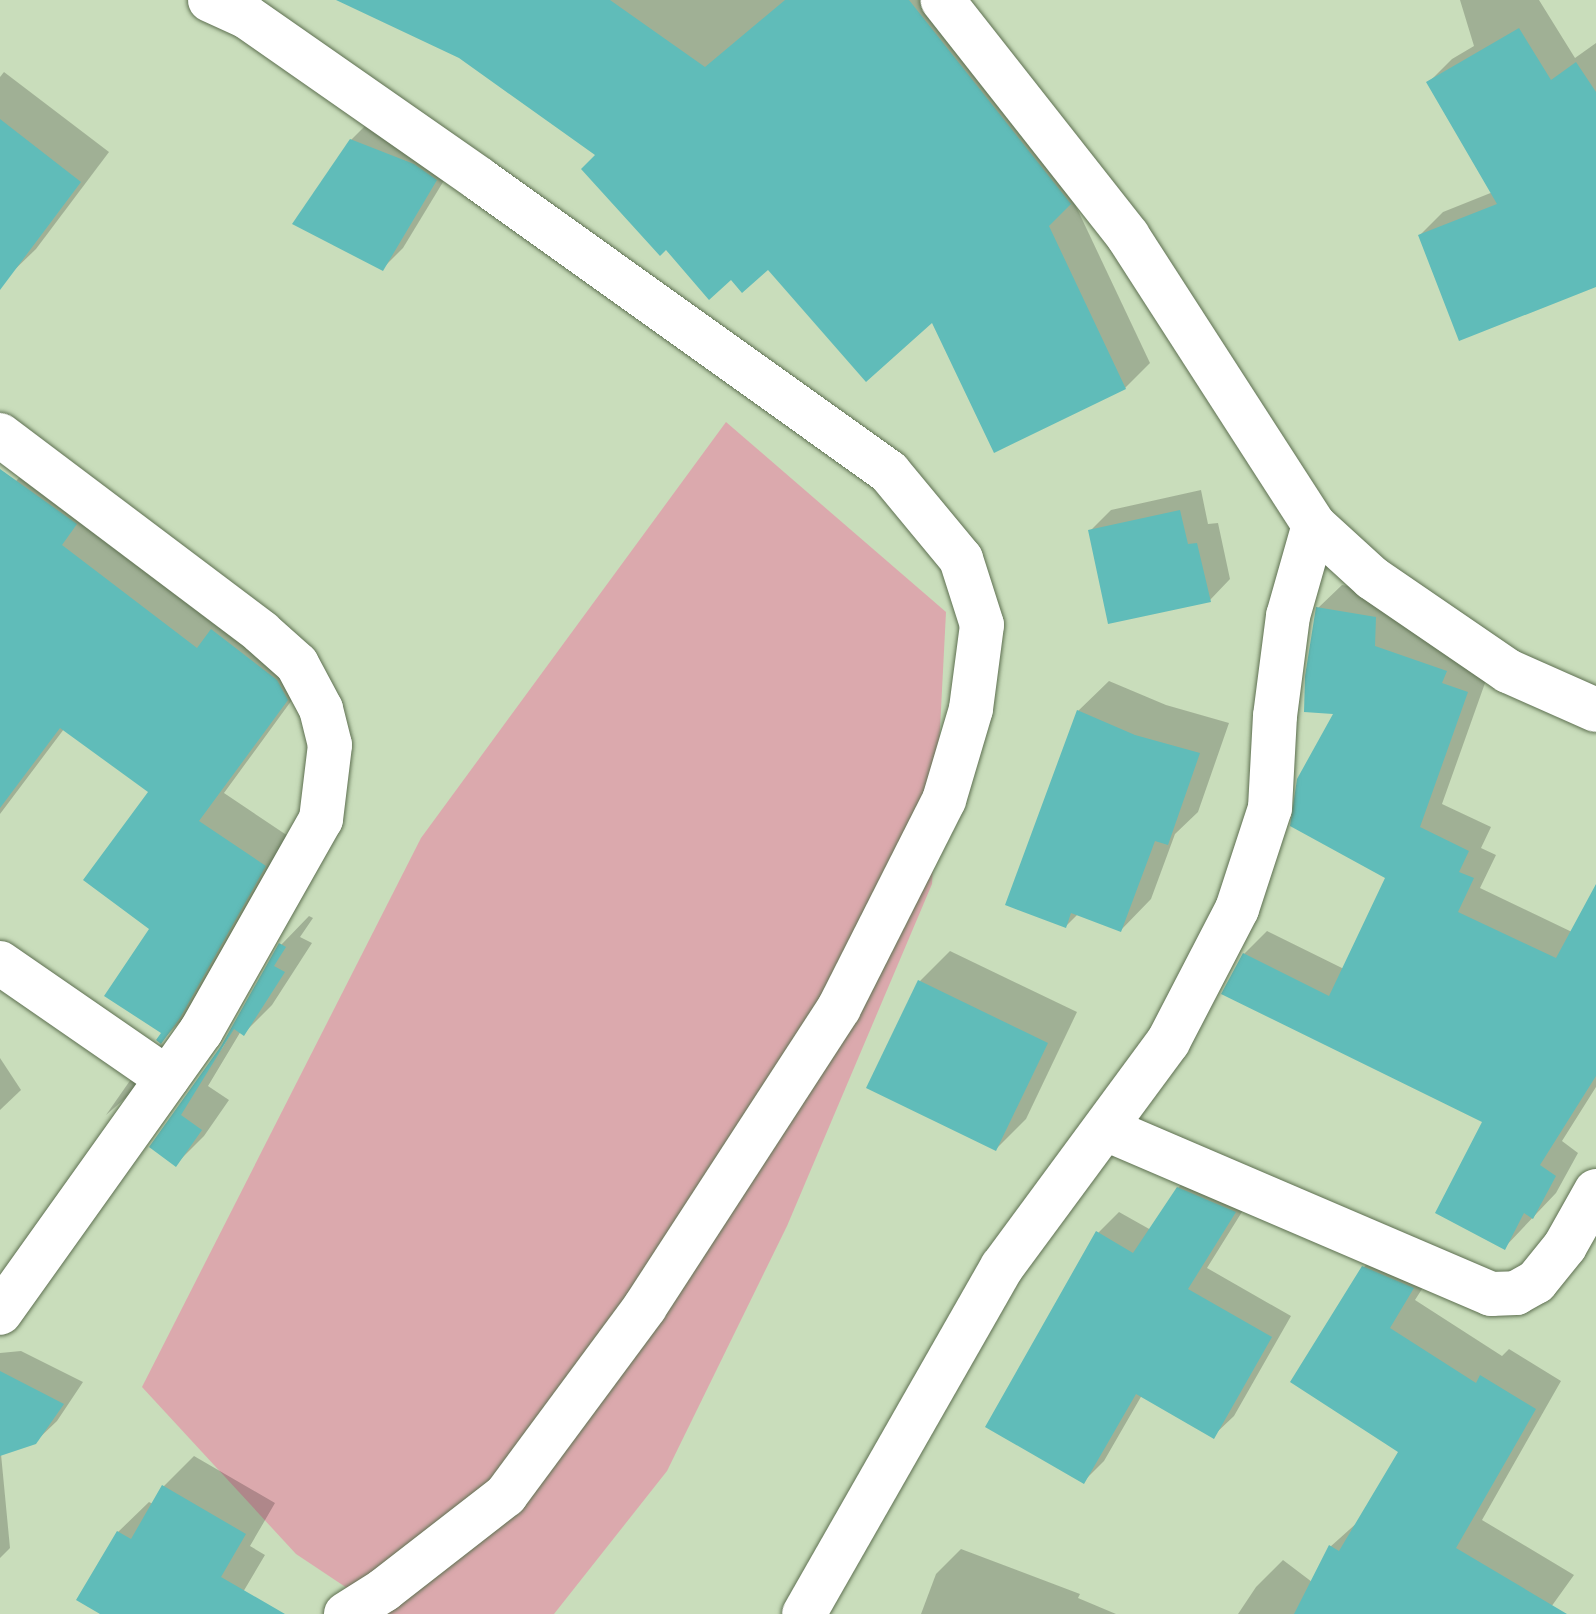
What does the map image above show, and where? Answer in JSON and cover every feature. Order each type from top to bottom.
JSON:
[{"type":"street","points":[[210,0],[247,17],[889,472],[961,559],[982,625],[971,709],[944,800],[839,1008],[645,1307],[506,1495],[384,1590],[346,1614]]},
{"type":"street","points":[[942,0],[1128,236],[1314,525],[1372,578],[1508,671],[1596,710]]},
{"type":"street","points":[[0,435],[261,632],[297,664],[321,709],[330,745],[321,819],[201,1031],[0,1313]]},
{"type":"street","points":[[804,1614],[1002,1267],[1168,1042],[1237,909],[1270,808],[1275,716],[1288,616],[1314,525]]},
{"type":"street","points":[[0,963],[167,1078]]},
{"type":"street","points":[[1106,1129],[1491,1294],[1516,1293],[1536,1282],[1565,1246],[1596,1191]]},
{"type":"shaded area","points":[[726,422],[946,612],[932,884],[787,1226],[667,1471],[554,1614],[386,1614],[296,1554],[142,1387],[421,838]]},
{"type":"building","points":[[336,0],[610,0],[705,67],[785,0],[909,0],[1071,204],[1049,226],[1126,389],[994,453],[932,323],[866,382],[768,270],[742,293],[731,280],[709,300],[666,250],[660,256],[581,169],[595,155],[459,58]]},
{"type":"building","points":[[1519,28],[1551,80],[1576,62],[1596,92],[1596,287],[1459,341],[1418,235],[1497,204],[1426,82]]},
{"type":"building","points":[[0,119],[81,182],[0,290]]},
{"type":"building","points":[[350,139],[414,164],[437,180],[383,271],[292,224]]},
{"type":"building","points":[[0,469],[77,524],[62,545],[197,648],[211,629],[277,680],[288,700],[199,821],[266,866],[180,1018],[161,1044],[156,1040],[161,1033],[104,996],[149,929],[83,880],[148,792],[60,728],[0,808]]},
{"type":"building","points":[[1180,510],[1188,544],[1197,543],[1211,602],[1108,624],[1088,530]]},
{"type":"building","points":[[1316,607],[1376,617],[1375,646],[1447,671],[1442,683],[1468,692],[1420,827],[1469,851],[1459,872],[1474,878],[1458,912],[1556,958],[1596,884],[1596,1076],[1540,1165],[1556,1176],[1533,1219],[1524,1213],[1505,1250],[1435,1213],[1482,1122],[1221,994],[1243,953],[1329,996],[1385,878],[1290,826],[1297,779],[1333,714],[1304,712],[1305,676]]},
{"type":"building","points":[[1077,710],[1135,735],[1200,753],[1168,845],[1155,841],[1121,932],[1071,913],[1066,928],[1005,905]]},
{"type":"building","points":[[279,943],[286,947],[274,966],[285,972],[244,1036],[234,1029],[181,1115],[202,1130],[176,1167],[149,1147],[221,1046]]},
{"type":"building","points":[[918,980],[1048,1043],[996,1151],[866,1088]]},
{"type":"building","points":[[1177,1187],[1236,1212],[1188,1289],[1272,1337],[1214,1439],[1136,1394],[1084,1484],[985,1427],[1096,1231],[1133,1253]]},
{"type":"building","points":[[1362,1266],[1414,1288],[1390,1328],[1476,1383],[1480,1375],[1536,1409],[1456,1548],[1567,1614],[1294,1614],[1329,1545],[1339,1551],[1398,1452],[1290,1382]]},
{"type":"building","points":[[0,1371],[64,1404],[36,1444],[0,1456]]},
{"type":"building","points":[[162,1485],[246,1534],[221,1577],[285,1614],[100,1614],[76,1600],[117,1531],[131,1539]]}]
